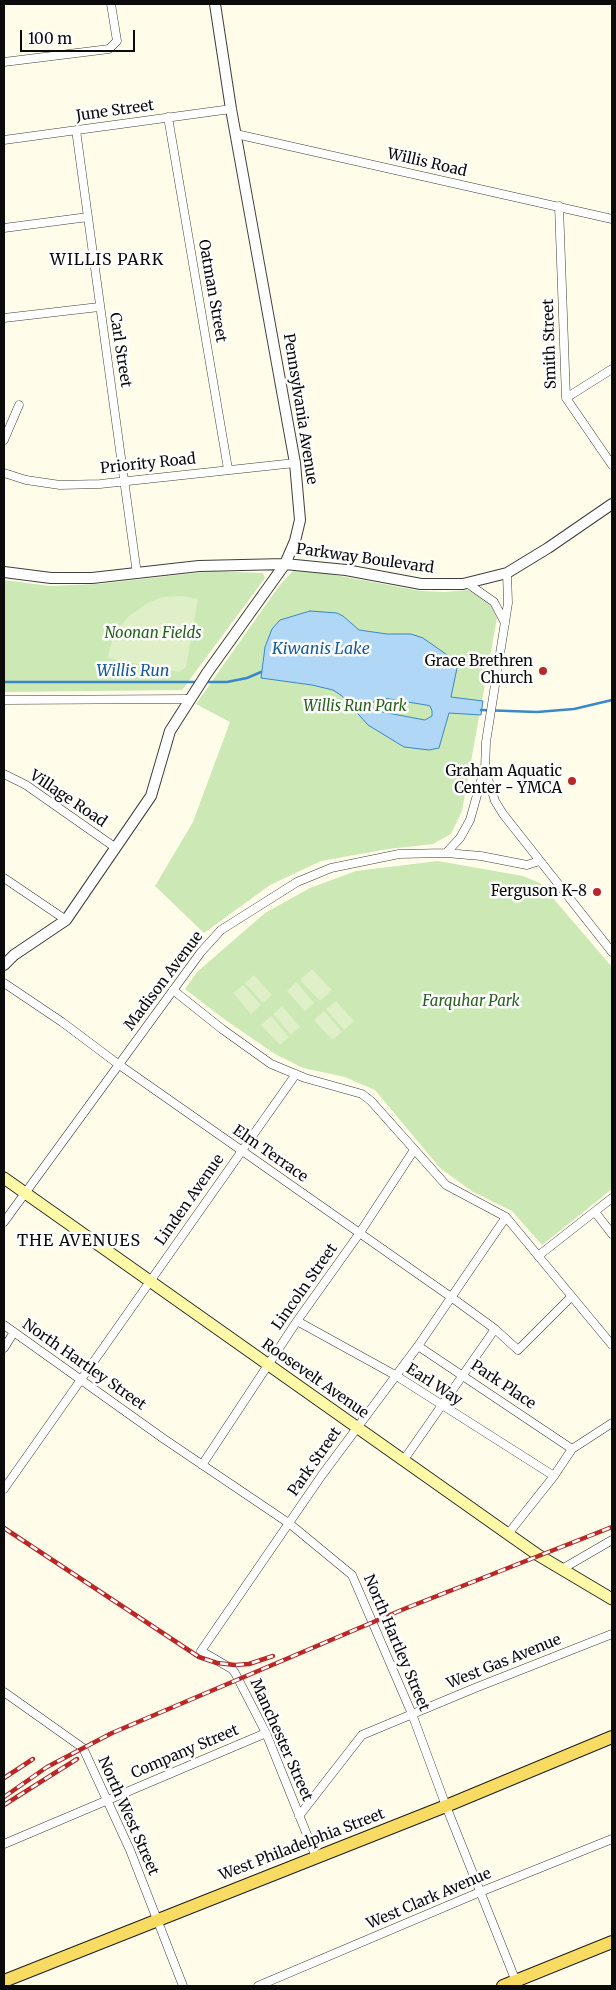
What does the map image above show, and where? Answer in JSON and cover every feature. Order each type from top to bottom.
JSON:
[{"type":"main road","name":"Roosevelt Avenue","points":[[4,1178],[508,1534],[612,1599]]},
{"type":"main road","name":"West Philadelphia Street","points":[[4,1981],[446,1806],[612,1737]]},
{"type":"main road","points":[[503,1986],[517,1984],[612,1942]]},
{"type":"street","points":[[4,62],[109,49],[117,41],[111,4]]},
{"type":"street","name":"Pennsylvania Avenue","points":[[4,964],[14,955],[66,920],[151,796],[170,731],[207,672],[285,564],[295,541],[300,520],[296,463],[231,109],[215,4]]},
{"type":"street","name":"June Street","points":[[4,140],[231,109]]},
{"type":"street","name":"Oatman Street","points":[[168,117],[228,469]]},
{"type":"street","name":"Carl Street","points":[[76,130],[99,307],[126,482],[137,574]]},
{"type":"street","name":"Willis Road","points":[[236,134],[612,219]]},
{"type":"street","name":"Smith Street","points":[[559,206],[566,398],[612,465]]},
{"type":"street","points":[[4,228],[88,217]]},
{"type":"street","points":[[4,318],[99,307]]},
{"type":"street","points":[[566,398],[612,369]]},
{"type":"street","points":[[4,440],[19,405]]},
{"type":"street","name":"Priority Road","points":[[4,473],[26,480],[60,485],[126,482],[228,469],[296,463]]},
{"type":"street","name":"Parkway Boulevard","points":[[4,572],[30,576],[72,578],[137,574],[200,566],[285,564],[346,570],[421,584],[466,583],[507,573],[548,548],[612,504]]},
{"type":"street","points":[[446,852],[460,838],[468,825],[476,804],[484,770],[484,753],[508,603],[507,573]]},
{"type":"street","points":[[466,583],[478,589],[494,602],[505,623]]},
{"type":"street","points":[[4,700],[191,696]]},
{"type":"street","points":[[484,770],[495,801],[503,814],[612,952]]},
{"type":"street","name":"Village Road","points":[[4,774],[26,785],[116,848]]},
{"type":"street","name":"Madison Avenue","points":[[4,1222],[201,952],[221,930],[297,882],[331,868],[398,854],[446,852],[481,856],[527,865],[540,861]]},
{"type":"street","points":[[4,878],[66,920]]},
{"type":"street","name":"Elm Terrace","points":[[4,983],[451,1297],[494,1329],[518,1350],[571,1297]]},
{"type":"street","points":[[173,990],[222,1029],[271,1064],[296,1074],[362,1094],[371,1101],[446,1185],[506,1217],[612,1345]]},
{"type":"street","name":"Linden Avenue","points":[[4,1489],[296,1074]]},
{"type":"street","name":"Lincoln Street","points":[[202,1465],[235,1412],[359,1234],[414,1150]]},
{"type":"street","points":[[538,1256],[612,1198]]},
{"type":"street","points":[[595,1212],[612,1234]]},
{"type":"street","name":"Park Street","points":[[201,1651],[357,1427],[418,1346],[506,1217]]},
{"type":"street","name":"Earl Way","points":[[297,1321],[395,1375],[554,1476]]},
{"type":"street","name":"North Hartley Street","points":[[4,1325],[202,1465],[290,1524],[352,1575],[412,1714],[446,1806],[517,1984]]},
{"type":"street","points":[[403,1461],[494,1329]]},
{"type":"street","points":[[4,1348],[14,1332]]},
{"type":"street","name":"Park Place","points":[[418,1346],[572,1448]]},
{"type":"street","points":[[508,1534],[554,1476],[572,1448],[612,1423]]},
{"type":"street","points":[[562,1569],[612,1540]]},
{"type":"street","name":"West Gas Avenue","points":[[299,1816],[362,1736],[612,1634]]},
{"type":"street","name":"Manchester Street","points":[[201,1651],[232,1669],[235,1673],[266,1734],[316,1857]]},
{"type":"street","name":"North West Street","points":[[4,1692],[80,1744],[108,1799],[130,1850],[183,1986]]},
{"type":"street","name":"Company Street","points":[[4,1844],[266,1734]]},
{"type":"street","name":"West Clark Avenue","points":[[258,1986],[480,1892],[612,1839]]},
{"type":"green space","name":"Willis Run Park","points":[[294,570],[324,573],[421,591],[445,592],[468,590],[489,600],[497,618],[462,811],[451,834],[433,844],[388,849],[321,861],[270,885],[204,933],[155,886],[193,822],[230,722],[196,704],[279,586]]},
{"type":"green space","name":"Noonan Fields","points":[[212,571],[263,573],[265,578],[182,690],[4,692],[4,580],[50,586],[99,584]]},
{"type":"green space","points":[[183,596],[198,599],[186,667],[179,672],[108,658],[117,630],[129,616],[146,604],[162,597]]},
{"type":"green space","name":"Farquhar Park","points":[[438,861],[523,876],[540,883],[612,967],[612,1189],[542,1245],[512,1211],[473,1192],[440,1168],[375,1090],[345,1077],[303,1068],[275,1054],[185,989],[197,972],[265,913],[310,888],[356,871]]},
{"type":"green space","points":[[312,969],[332,990],[320,1001],[300,980]]},
{"type":"green space","points":[[254,975],[272,995],[263,1003],[245,983]]},
{"type":"green space","points":[[296,982],[314,1003],[305,1011],[287,991]]},
{"type":"green space","points":[[243,985],[261,1005],[251,1014],[233,993]]},
{"type":"green space","points":[[336,1001],[354,1021],[344,1030],[326,1009]]},
{"type":"green space","points":[[282,1006],[300,1027],[291,1035],[273,1014]]},
{"type":"green space","points":[[324,1011],[342,1032],[332,1040],[314,1020]]},
{"type":"green space","points":[[271,1016],[289,1037],[280,1045],[261,1025]]},
{"type":"water","name":"Kiwanis Lake","points":[[310,611],[337,613],[359,630],[387,634],[411,634],[423,638],[450,657],[457,668],[451,697],[483,701],[481,715],[449,713],[439,748],[429,750],[404,747],[368,725],[342,696],[333,690],[261,678],[265,647],[272,629],[280,620]],"holes":[[[377,697],[430,706],[432,716],[425,720],[377,711],[373,709],[372,704]]]},
{"type":"waterway","name":"Willis Run","points":[[205,682],[227,682],[247,678],[261,672]]},
{"type":"waterway","name":"Willis Run","points":[[4,682],[197,682]]},
{"type":"waterway","points":[[481,710],[537,712],[574,709],[612,700]]},
{"type":"railway","points":[[4,1797],[47,1767],[112,1733],[404,1609],[612,1527]]},
{"type":"railway","points":[[4,1528],[199,1657],[217,1663],[235,1665],[249,1664],[273,1656]]},
{"type":"railway","points":[[4,1778],[33,1759]]},
{"type":"railway","points":[[4,1805],[77,1759]]},
{"type":"place","name":"Grace Brethren Church","points":[[543,671]]},
{"type":"place","name":"Graham Aquatic Center - YMCA","points":[[572,781]]},
{"type":"place","name":"Ferguson K-8","points":[[597,892]]},
{"type":"district","name":"WILLIS PARK","points":[[107,260]]},
{"type":"district","name":"THE AVENUES","points":[[79,1241]]}]
